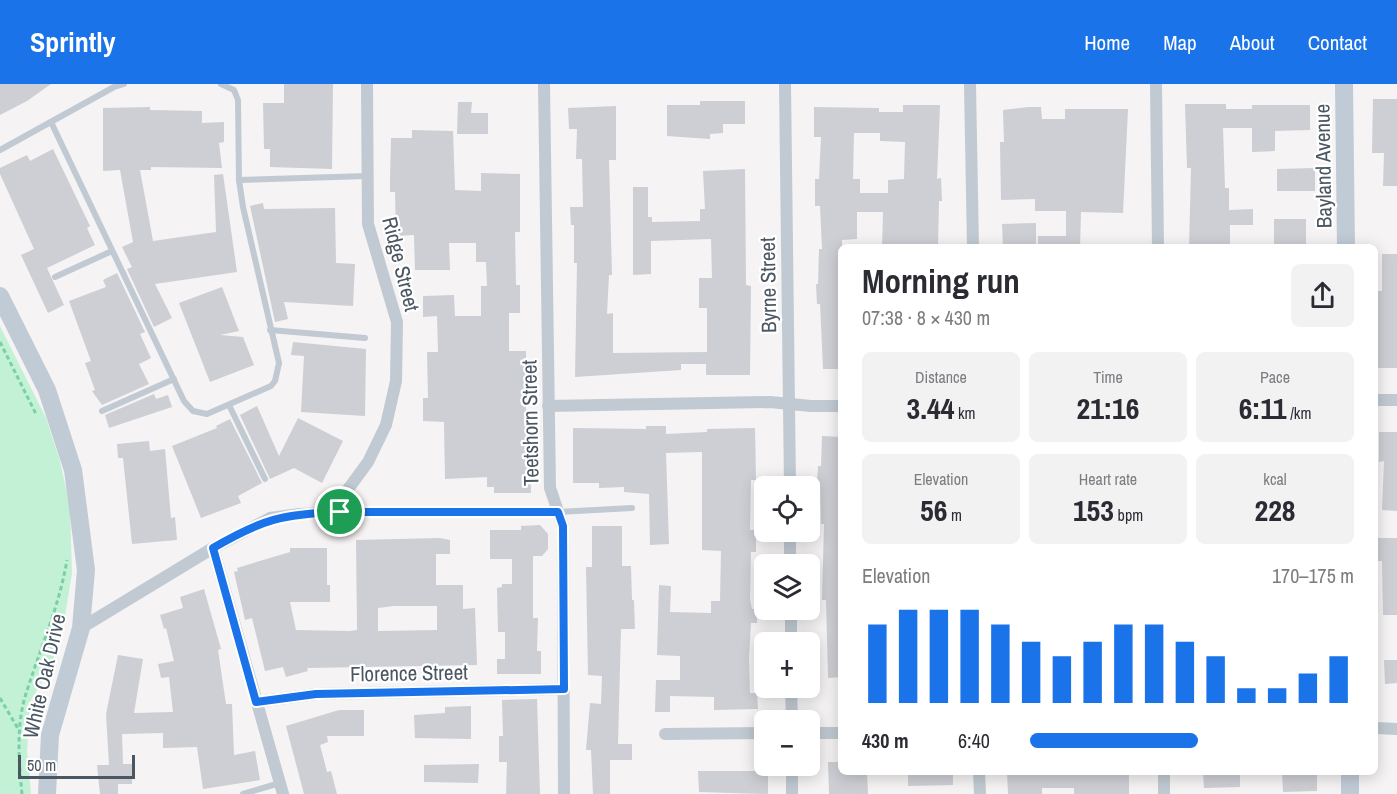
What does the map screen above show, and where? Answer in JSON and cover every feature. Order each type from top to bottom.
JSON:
[{"type":"main road","name":"Bayland Avenue","points":[[1344,84],[1346,244]]},
{"type":"main road","name":"White Oak Drive","points":[[0,296],[47,390],[74,470],[86,570],[81,628],[50,735],[47,794]]},
{"type":"main road","points":[[1350,775],[1350,794]]},
{"type":"street","name":"Ridge Street","points":[[340,512],[346,492],[368,462],[386,425],[396,381],[397,322],[368,224],[367,84]]},
{"type":"street","name":"Teetshorn Street","points":[[544,84],[550,488],[563,526],[564,794]]},
{"type":"street","name":"Byrne Street","points":[[785,84],[790,476]]},
{"type":"street","points":[[970,84],[973,244]]},
{"type":"street","points":[[1156,84],[1158,244]]},
{"type":"street","points":[[1378,400],[1397,400]]},
{"type":"street","points":[[548,406],[770,402],[838,406]]},
{"type":"street","points":[[81,628],[213,548],[270,519],[299,513],[340,512],[558,512]]},
{"type":"street","points":[[213,548],[282,789]]},
{"type":"street","name":"Florence Street","points":[[256,702],[316,694],[564,689]]},
{"type":"street","points":[[1378,728],[1397,729]]},
{"type":"street","points":[[664,734],[754,733]]},
{"type":"street","points":[[820,733],[838,733]]},
{"type":"street","points":[[979,775],[980,794]]},
{"type":"street","points":[[1164,775],[1164,794]]},
{"type":"street","points":[[792,776],[792,794]]},
{"type":"lane","points":[[0,150],[114,87],[124,84]]},
{"type":"lane","points":[[51,122],[188,407],[199,414],[229,405],[271,387],[276,381],[279,363],[239,180],[238,100],[234,90],[221,84]]},
{"type":"lane","points":[[239,180],[367,176]]},
{"type":"lane","points":[[55,277],[112,251]]},
{"type":"lane","points":[[270,330],[365,338]]},
{"type":"lane","points":[[102,411],[174,379]]},
{"type":"lane","points":[[229,405],[265,480]]},
{"type":"lane","points":[[558,512],[632,508]]},
{"type":"lane","points":[[243,794],[282,789]]},
{"type":"path","points":[[0,342],[40,422]]},
{"type":"path","points":[[22,794],[20,732],[25,699],[57,606],[67,551]]},
{"type":"path","points":[[0,698],[20,732]]},
{"type":"green space","points":[[0,326],[46,418],[60,461],[70,508],[72,573],[65,616],[51,667],[31,700],[27,750],[31,794],[0,794]]},
{"type":"building","points":[[0,84],[51,84],[27,101],[0,115]]},
{"type":"building","points":[[284,84],[333,84],[332,169],[270,167],[270,149],[264,149],[263,103],[284,103]]},
{"type":"building","points":[[1373,99],[1397,99],[1397,186],[1383,186],[1384,153],[1372,153]]},
{"type":"building","points":[[700,101],[745,101],[745,124],[723,124],[723,133],[710,134],[710,139],[667,136],[667,105],[700,105]]},
{"type":"building","points":[[458,102],[472,102],[471,113],[488,113],[488,134],[457,134]]},
{"type":"building","points":[[1185,104],[1226,104],[1226,109],[1252,109],[1252,105],[1310,105],[1310,130],[1275,131],[1275,151],[1252,152],[1252,128],[1223,128],[1225,188],[1229,188],[1229,210],[1253,209],[1253,225],[1230,225],[1230,244],[1189,244],[1191,168],[1187,168]]},
{"type":"building","points":[[903,105],[940,105],[937,179],[941,178],[942,201],[939,201],[938,244],[882,244],[883,212],[857,212],[857,239],[842,240],[842,244],[838,244],[838,369],[823,369],[820,304],[817,304],[816,284],[818,284],[819,249],[822,249],[820,206],[815,206],[815,179],[819,179],[821,137],[814,137],[814,107],[879,108],[879,112],[903,112]],"holes":[[[854,133],[880,133],[880,141],[905,142],[904,179],[888,180],[888,193],[860,193],[860,179],[853,179]]]},
{"type":"building","points":[[616,106],[616,160],[609,160],[612,275],[609,275],[607,314],[613,313],[613,353],[707,352],[707,308],[699,308],[699,278],[712,278],[711,239],[651,241],[651,274],[633,275],[633,187],[648,187],[648,217],[652,217],[652,222],[700,221],[700,209],[705,209],[703,171],[745,169],[746,285],[751,286],[750,375],[706,375],[706,364],[681,364],[681,370],[575,377],[577,263],[574,263],[574,225],[571,225],[570,207],[583,207],[582,159],[576,159],[577,129],[569,129],[568,108]]},
{"type":"building","points":[[150,107],[150,110],[202,111],[202,123],[224,122],[224,142],[219,143],[222,168],[151,167],[151,170],[140,170],[153,241],[216,232],[214,175],[223,174],[237,272],[155,284],[172,318],[154,327],[127,269],[132,267],[122,247],[133,242],[120,170],[103,171],[103,108]]},
{"type":"building","points":[[1041,107],[1042,119],[1065,119],[1065,109],[1128,109],[1123,213],[1081,212],[1080,244],[1038,244],[1038,236],[1066,236],[1066,211],[1035,211],[1035,199],[1001,200],[1000,142],[1004,142],[1003,110]]},
{"type":"building","points":[[412,130],[453,131],[455,190],[481,191],[481,173],[520,174],[520,232],[515,232],[516,285],[520,285],[520,313],[509,313],[509,351],[526,351],[526,458],[530,458],[531,493],[494,493],[494,487],[487,487],[487,477],[445,479],[444,422],[423,421],[423,398],[428,398],[427,352],[438,352],[437,316],[423,317],[423,296],[454,295],[455,316],[481,316],[481,286],[487,286],[486,262],[476,262],[476,243],[449,243],[450,270],[415,270],[414,235],[396,236],[395,192],[390,192],[391,138],[412,138]]},
{"type":"building","points":[[53,149],[90,226],[87,228],[95,245],[47,268],[64,305],[48,313],[21,255],[34,249],[0,174],[0,168],[27,155],[30,161]]},
{"type":"building","points":[[1315,168],[1315,191],[1277,191],[1277,169]]},
{"type":"building","points":[[263,203],[264,209],[335,208],[336,263],[355,264],[353,306],[284,302],[288,319],[275,322],[250,206]]},
{"type":"building","points":[[1274,219],[1306,219],[1306,244],[1274,244]]},
{"type":"building","points":[[1036,223],[1036,244],[1003,244],[1002,224]]},
{"type":"building","points":[[1382,254],[1397,254],[1397,368],[1378,368],[1378,291],[1382,291]]},
{"type":"building","points":[[117,273],[145,332],[140,334],[151,358],[139,364],[149,384],[102,405],[92,391],[95,390],[85,363],[91,361],[69,301],[106,287],[103,280]]},
{"type":"building","points":[[222,287],[239,331],[220,335],[243,337],[254,365],[210,382],[179,303]]},
{"type":"building","points":[[293,342],[366,349],[365,416],[301,412],[304,356],[291,355]]},
{"type":"building","points":[[154,394],[156,399],[168,395],[172,407],[109,428],[105,415]]},
{"type":"building","points":[[257,406],[279,456],[298,418],[343,441],[322,483],[294,468],[270,479],[240,415]]},
{"type":"building","points":[[230,419],[262,483],[238,496],[241,503],[201,518],[172,446],[217,428],[216,426]]},
{"type":"building","points":[[646,426],[666,426],[666,434],[707,432],[707,429],[755,428],[756,476],[754,480],[751,480],[750,530],[754,530],[756,552],[751,552],[750,600],[752,609],[754,609],[754,620],[757,620],[757,623],[751,623],[749,658],[750,693],[754,693],[754,698],[757,698],[758,709],[714,710],[714,697],[670,696],[670,712],[655,712],[656,680],[680,680],[680,656],[657,655],[659,585],[671,586],[670,612],[711,613],[711,601],[720,601],[721,551],[702,550],[702,452],[666,453],[669,544],[650,545],[649,494],[624,492],[624,487],[599,488],[599,483],[573,483],[573,428],[646,429]]},
{"type":"building","points":[[1379,432],[1397,432],[1397,511],[1382,510],[1384,461],[1379,462]]},
{"type":"building","points":[[822,436],[838,437],[838,677],[828,678],[826,600],[822,600],[824,524],[821,524],[818,466],[821,466]]},
{"type":"building","points":[[149,441],[150,451],[165,449],[171,518],[175,517],[177,540],[132,544],[123,458],[118,458],[117,444]]},
{"type":"building","points":[[540,525],[548,534],[548,549],[542,556],[533,556],[533,618],[538,618],[537,651],[541,651],[541,674],[497,674],[497,659],[505,659],[505,632],[498,632],[497,588],[502,587],[502,584],[512,584],[512,559],[490,559],[490,530],[521,530],[521,526]]},
{"type":"building","points":[[592,526],[622,526],[622,566],[631,566],[632,600],[634,600],[635,629],[621,629],[618,744],[632,744],[632,760],[610,760],[610,794],[593,794],[591,750],[586,750],[590,703],[601,704],[602,676],[588,675],[586,567],[592,567]]},
{"type":"building","points":[[440,538],[450,540],[450,554],[436,554],[436,585],[463,585],[463,609],[475,608],[477,665],[307,668],[308,671],[286,677],[283,667],[265,671],[252,618],[245,620],[234,572],[238,571],[237,568],[290,552],[290,548],[327,548],[327,585],[330,585],[330,602],[290,602],[296,630],[357,630],[356,540]],"holes":[[[437,606],[437,630],[378,631],[378,608]]]},
{"type":"building","points":[[1378,538],[1397,538],[1397,615],[1383,615],[1382,561],[1378,561]]},
{"type":"building","points":[[204,589],[221,649],[218,650],[226,704],[232,704],[234,755],[255,751],[260,780],[203,789],[197,747],[163,748],[163,733],[122,734],[123,764],[132,764],[132,784],[118,784],[118,794],[100,794],[97,765],[109,765],[106,714],[118,655],[143,659],[134,713],[173,712],[169,677],[161,678],[158,664],[174,661],[166,628],[164,629],[160,615],[183,608],[180,597]]},
{"type":"building","points":[[1384,660],[1397,660],[1397,683],[1385,684]]},
{"type":"building","points":[[537,699],[540,794],[506,794],[507,762],[499,762],[499,736],[503,736],[502,700]]},
{"type":"building","points":[[471,706],[471,739],[415,738],[414,715],[445,713],[445,707]]},
{"type":"building","points":[[339,710],[364,710],[364,736],[327,736],[328,742],[320,745],[327,772],[331,771],[337,794],[304,794],[286,726]]},
{"type":"building","points":[[828,762],[838,762],[838,775],[867,775],[868,794],[829,794]]},
{"type":"building","points":[[479,764],[478,783],[424,782],[424,765]]},
{"type":"building","points":[[698,771],[754,771],[754,776],[768,776],[768,794],[699,792]]},
{"type":"building","points":[[908,775],[953,775],[953,785],[908,786]]},
{"type":"building","points":[[1007,775],[1129,775],[1129,794],[1074,794],[1074,788],[1042,788],[1042,794],[1008,794]]},
{"type":"building","points":[[1203,775],[1240,775],[1240,787],[1204,788]]},
{"type":"building","points":[[1282,775],[1317,775],[1317,791],[1283,792]]},
{"type":"route","points":[[340,512],[540,514],[558,512],[563,526],[564,689],[316,694],[256,702],[213,548],[243,530],[270,519],[299,513],[340,512]]}]
